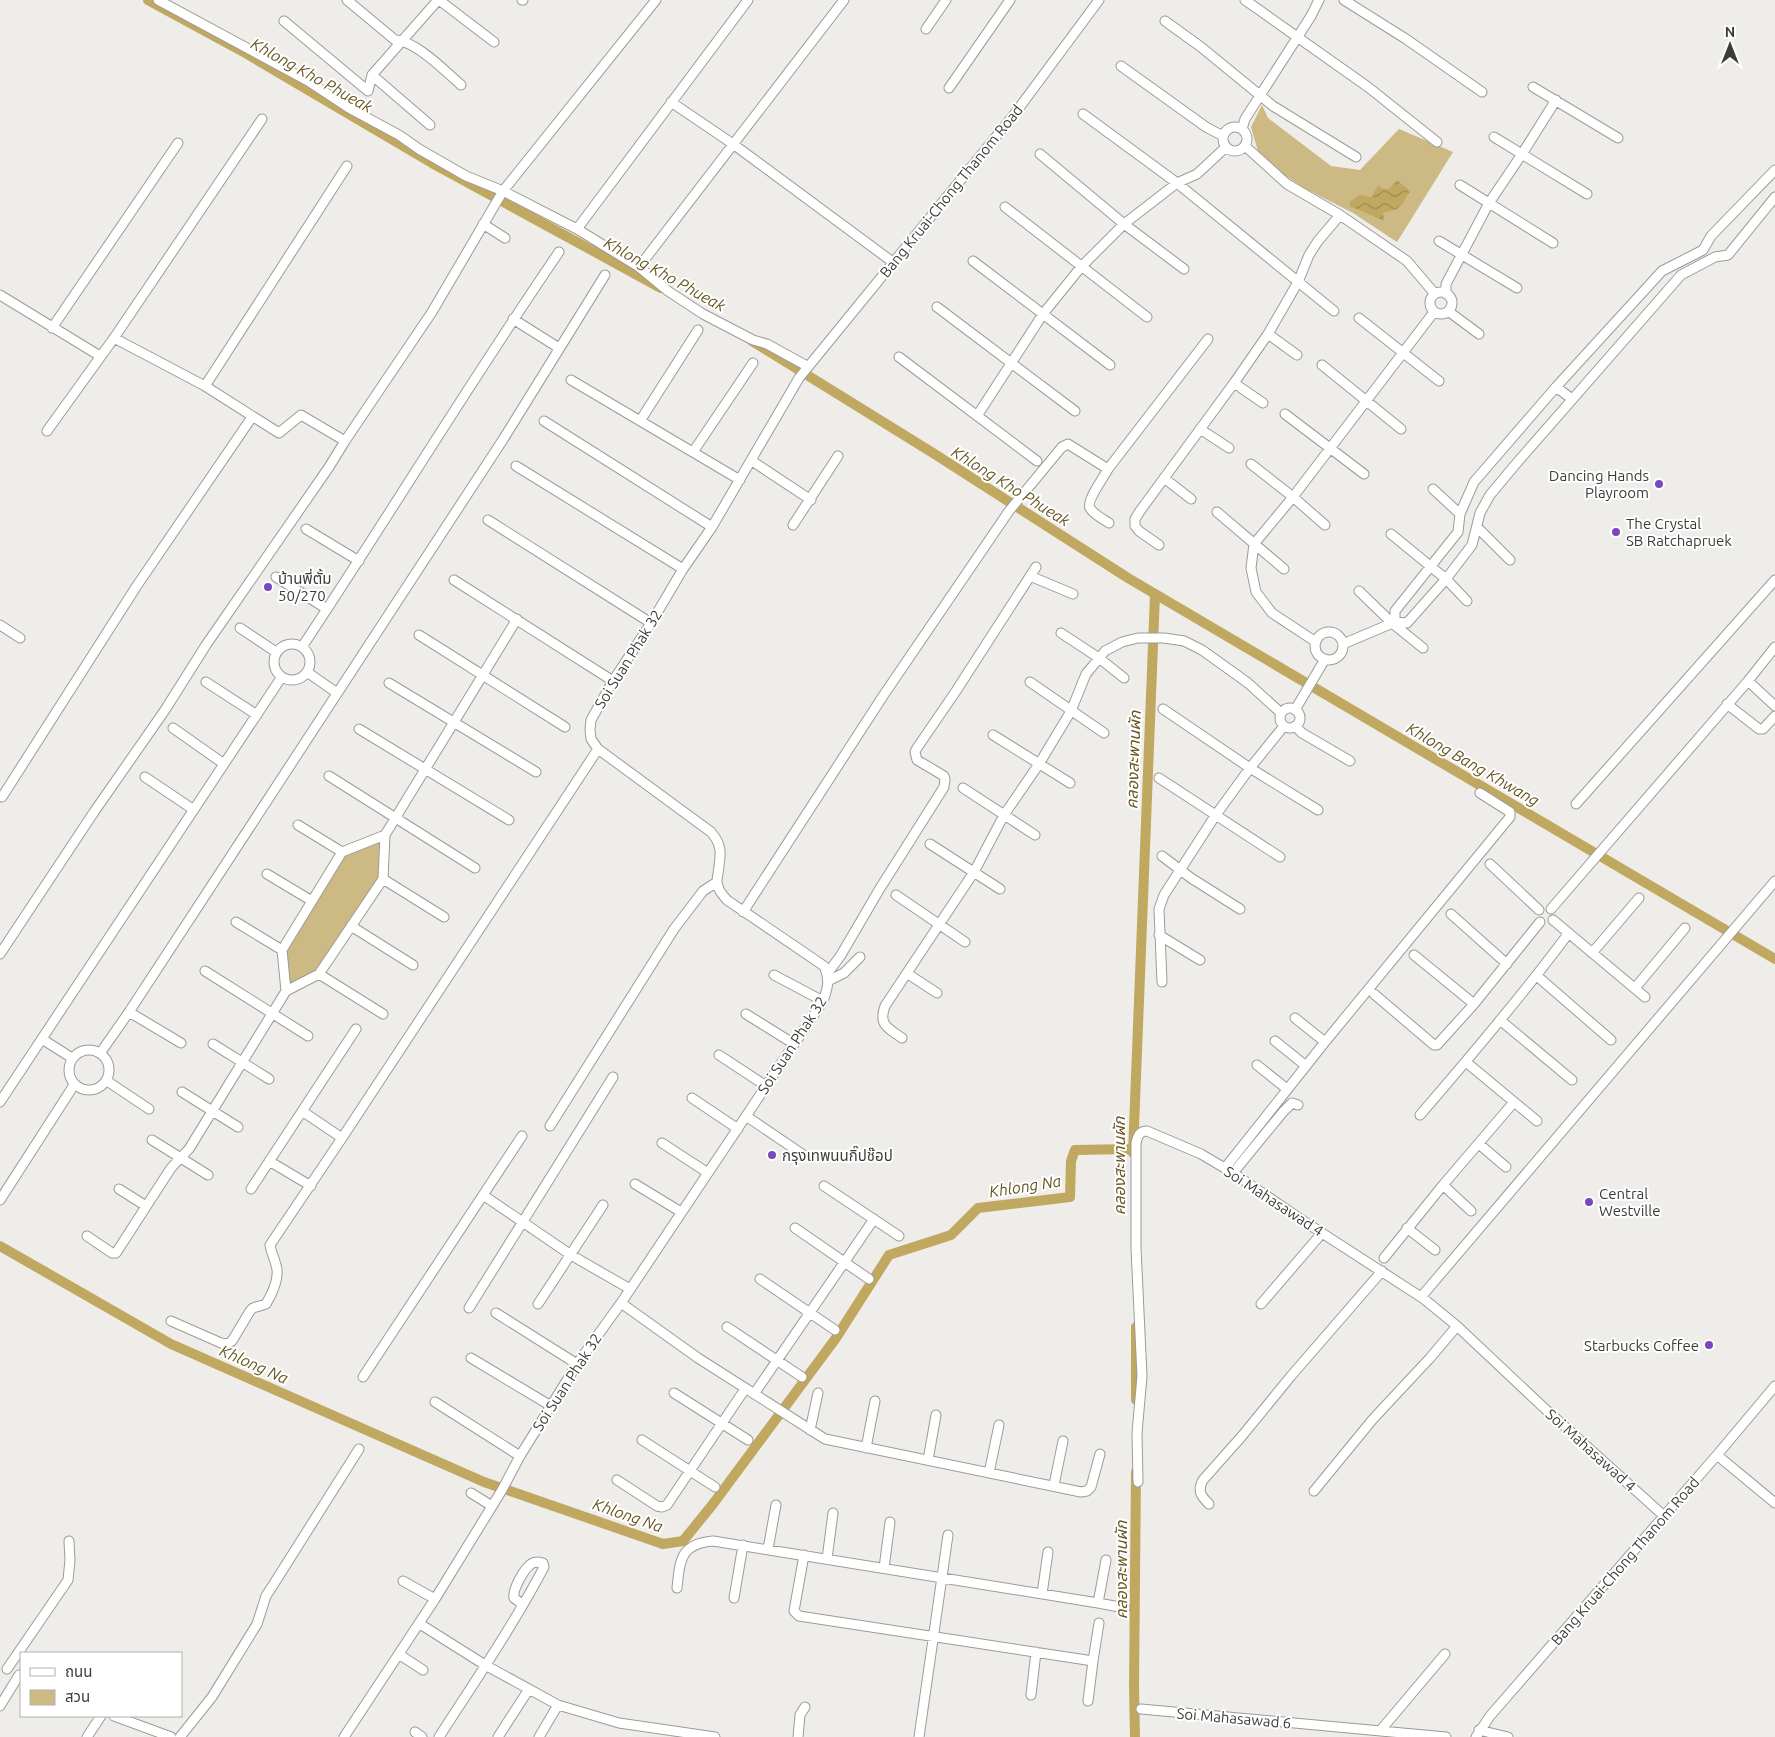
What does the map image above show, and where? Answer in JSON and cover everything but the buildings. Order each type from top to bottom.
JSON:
[{"type":"street","points":[[158,0],[308,80],[349,108],[399,135],[419,149],[466,176],[577,228],[639,267],[668,290],[704,314],[753,340],[767,344],[806,368]]},
{"type":"street","points":[[347,0],[395,40],[402,40],[418,50],[461,85]]},
{"type":"street","points":[[284,21],[368,91],[372,75],[438,0],[494,42]]},
{"type":"street","points":[[0,954],[94,812],[165,710],[206,645],[329,467],[432,312],[495,203],[656,0]]},
{"type":"street","points":[[577,228],[748,0]]},
{"type":"street","points":[[639,267],[844,0]]},
{"type":"street","points":[[926,29],[946,0]]},
{"type":"street","points":[[949,88],[1010,0]]},
{"type":"street","name":"Bang Kruai-Chong Thanom Road","points":[[799,378],[1013,116],[1099,0]]},
{"type":"street","points":[[1245,0],[1397,109],[1437,142]]},
{"type":"street","points":[[1242,129],[1245,119],[1311,16],[1319,0]]},
{"type":"street","points":[[1344,0],[1406,39],[1482,92]]},
{"type":"street","points":[[1165,21],[1201,47],[1259,96],[1356,157]]},
{"type":"street","points":[[1121,66],[1206,127],[1223,136]]},
{"type":"street","points":[[372,75],[430,125]]},
{"type":"street","points":[[1533,87],[1618,138]]},
{"type":"street","points":[[1446,294],[1446,284],[1488,203],[1556,100]]},
{"type":"street","points":[[671,102],[733,144],[894,263]]},
{"type":"street","points":[[1084,114],[1177,183],[1334,311]]},
{"type":"street","points":[[47,431],[114,338],[262,118]]},
{"type":"street","points":[[1231,127],[1239,127],[1247,139],[1242,149],[1234,151],[1226,147],[1223,136],[1231,127]]},
{"type":"street","points":[[1494,137],[1587,194]]},
{"type":"street","points":[[52,328],[178,143]]},
{"type":"street","points":[[1245,146],[1287,184],[1340,215],[1407,261],[1435,294]]},
{"type":"street","points":[[976,416],[1043,314],[1081,267],[1124,224],[1177,183],[1198,174],[1226,147]]},
{"type":"street","points":[[1040,154],[1124,224],[1184,269]]},
{"type":"street","points":[[205,386],[347,166]]},
{"type":"street","points":[[1394,623],[1395,611],[1458,532],[1460,514],[1474,482],[1662,271],[1703,250],[1711,236],[1775,170]]},
{"type":"street","points":[[1460,185],[1553,243]]},
{"type":"street","points":[[1343,644],[1394,623],[1407,623],[1446,579],[1472,545],[1478,528],[1480,513],[1490,495],[1681,275],[1715,257],[1728,255],[1775,196]]},
{"type":"street","points":[[1005,207],[1148,317]]},
{"type":"street","points":[[1159,545],[1139,531],[1135,526],[1135,519],[1268,334],[1298,282],[1309,255],[1340,215]]},
{"type":"street","points":[[483,224],[505,238]]},
{"type":"street","points":[[1439,241],[1517,288]]},
{"type":"street","points":[[302,647],[513,319],[559,252]]},
{"type":"street","points":[[973,261],[1110,365]]},
{"type":"street","points":[[101,1052],[504,438],[605,274]]},
{"type":"street","points":[[1440,292],[1446,294],[1452,302],[1448,311],[1443,314],[1434,312],[1430,306],[1432,296],[1435,294],[1440,292]]},
{"type":"street","points":[[0,295],[100,356]]},
{"type":"street","points":[[937,307],[1075,411]]},
{"type":"street","points":[[1448,311],[1479,334]]},
{"type":"street","points":[[1316,642],[1272,613],[1256,592],[1251,568],[1254,544],[1434,312]]},
{"type":"street","points":[[1359,318],[1439,381]]},
{"type":"street","points":[[513,319],[559,348]]},
{"type":"street","points":[[640,421],[698,330]]},
{"type":"street","points":[[1268,334],[1297,355]]},
{"type":"street","points":[[114,338],[205,386],[279,433],[301,415],[345,441]]},
{"type":"street","points":[[1109,523],[1090,509],[1089,505],[1094,492],[1108,470],[1208,339]]},
{"type":"street","points":[[899,357],[1036,461]]},
{"type":"street","points":[[693,452],[753,362]]},
{"type":"street","points":[[1322,365],[1401,429]]},
{"type":"street","name":"Soi Suan Phak 32","points":[[598,749],[591,739],[591,720],[613,681],[683,569],[712,527],[799,378]]},
{"type":"street","points":[[571,380],[740,480]]},
{"type":"street","points":[[1234,383],[1263,403]]},
{"type":"street","points":[[1556,388],[1572,400]]},
{"type":"street","points":[[1285,414],[1364,474]]},
{"type":"street","points":[[2,797],[136,587],[252,417]]},
{"type":"street","points":[[544,421],[712,527]]},
{"type":"street","points":[[1200,429],[1229,448]]},
{"type":"street","points":[[743,912],[883,696],[1010,511],[1062,447],[1068,444],[1108,470]]},
{"type":"street","points":[[793,525],[838,456]]},
{"type":"street","points":[[752,461],[810,500]]},
{"type":"street","points":[[1251,464],[1293,496],[1325,525]]},
{"type":"street","points":[[516,466],[683,569]]},
{"type":"street","points":[[1164,478],[1191,499]]},
{"type":"street","points":[[1433,489],[1460,514]]},
{"type":"street","points":[[1217,512],[1284,569]]},
{"type":"street","points":[[488,520],[651,623]]},
{"type":"street","points":[[1478,528],[1510,560]]},
{"type":"street","points":[[306,529],[359,561]]},
{"type":"street","points":[[1391,534],[1432,566],[1467,601]]},
{"type":"street","points":[[1036,567],[1030,576],[1073,594]]},
{"type":"street","name":"Soi Suan Phak 32","points":[[344,1737],[436,1599],[550,1406],[577,1364],[621,1303],[822,1001],[828,989],[828,978],[841,955],[944,787],[946,779],[944,776],[917,760],[915,752],[1030,576]]},
{"type":"street","points":[[276,577],[327,609]]},
{"type":"street","points":[[454,580],[613,681]]},
{"type":"street","points":[[1576,804],[1775,580]]},
{"type":"street","points":[[1359,591],[1424,648]]},
{"type":"street","points":[[87,1236],[114,1254],[171,1168],[189,1149],[286,991],[320,974],[383,878],[385,835],[517,619]]},
{"type":"street","points":[[0,625],[20,638]]},
{"type":"street","points":[[240,628],[276,652]]},
{"type":"street","points":[[1330,632],[1338,636],[1343,644],[1341,653],[1334,658],[1326,659],[1316,651],[1316,642],[1321,634],[1330,632]]},
{"type":"street","points":[[1062,633],[1099,658],[1124,678]]},
{"type":"street","points":[[419,635],[565,727]]},
{"type":"street","points":[[902,1038],[886,1027],[883,1022],[882,1015],[885,1006],[974,872],[1004,815],[1039,764],[1071,711],[1086,674],[1105,651],[1122,642],[1138,638],[1164,638],[1184,641],[1202,650],[1248,683],[1281,713]]},
{"type":"street","points":[[288,644],[302,647],[310,658],[310,666],[307,672],[302,678],[295,680],[281,678],[273,666],[276,652],[288,644]]},
{"type":"street","points":[[1552,909],[1775,647]]},
{"type":"street","points":[[1295,710],[1326,659]]},
{"type":"street","points":[[307,672],[337,693]]},
{"type":"street","points":[[0,1102],[281,678]]},
{"type":"street","points":[[1748,681],[1775,706]]},
{"type":"street","points":[[206,682],[256,715]]},
{"type":"street","points":[[389,682],[536,772]]},
{"type":"street","points":[[1030,682],[1104,732]]},
{"type":"street","points":[[1727,704],[1759,729],[1763,728],[1775,716]]},
{"type":"street","points":[[1163,709],[1250,768],[1318,810]]},
{"type":"street","points":[[1288,709],[1295,710],[1299,720],[1295,726],[1288,728],[1280,720],[1281,713],[1288,709]]},
{"type":"street","points":[[1162,982],[1159,909],[1164,895],[1215,816],[1284,726]]},
{"type":"street","points":[[1295,726],[1302,733],[1350,761]]},
{"type":"street","points":[[173,728],[224,764]]},
{"type":"street","points":[[359,729],[509,820]]},
{"type":"street","points":[[994,735],[1070,783]]},
{"type":"street","points":[[171,1321],[221,1344],[226,1344],[232,1342],[253,1308],[266,1304],[271,1296],[277,1277],[277,1266],[270,1244],[311,1186],[598,749],[711,832],[720,845],[718,888],[727,900],[824,966],[828,978],[844,973],[860,957]]},
{"type":"street","points":[[329,776],[475,868]]},
{"type":"street","points":[[145,777],[194,810]]},
{"type":"street","points":[[1160,778],[1280,857]]},
{"type":"street","points":[[963,788],[1035,835]]},
{"type":"street","points":[[1229,1170],[1325,1042],[1510,816],[1510,812],[1480,793]]},
{"type":"street","points":[[298,825],[342,852]]},
{"type":"street","points":[[286,991],[282,950],[342,852],[385,835]]},
{"type":"street","points":[[930,844],[1000,889]]},
{"type":"street","points":[[1162,856],[1191,878],[1240,909]]},
{"type":"street","points":[[1490,864],[1540,910]]},
{"type":"street","points":[[267,874],[312,901]]},
{"type":"street","points":[[383,878],[444,917]]},
{"type":"street","points":[[1421,1297],[1775,881]]},
{"type":"street","points":[[550,1126],[674,928],[703,891],[717,882]]},
{"type":"street","points":[[896,895],[965,942]]},
{"type":"street","points":[[1592,953],[1639,898]]},
{"type":"street","points":[[1545,906],[1552,909],[1555,914],[1552,920],[1547,924],[1540,922],[1538,916],[1540,910],[1545,906]]},
{"type":"street","points":[[1451,914],[1507,964]]},
{"type":"street","points":[[1552,920],[1645,997]]},
{"type":"street","points":[[236,922],[282,950]]},
{"type":"street","points":[[1374,994],[1434,1045],[1440,1044],[1540,922]]},
{"type":"street","points":[[351,926],[414,965]]},
{"type":"street","points":[[1635,988],[1685,928]]},
{"type":"street","points":[[1420,1115],[1537,976],[1568,934]]},
{"type":"street","points":[[1159,935],[1200,960]]},
{"type":"street","points":[[1414,955],[1474,1004]]},
{"type":"street","points":[[205,971],[308,1036]]},
{"type":"street","points":[[320,974],[383,1014]]},
{"type":"street","points":[[908,974],[937,993]]},
{"type":"street","points":[[774,976],[822,1001]]},
{"type":"street","points":[[1537,976],[1611,1040]]},
{"type":"street","points":[[129,1012],[181,1043]]},
{"type":"street","points":[[746,1014],[794,1044]]},
{"type":"street","points":[[1295,1018],[1325,1042]]},
{"type":"street","points":[[1500,1020],[1572,1080]]},
{"type":"street","points":[[251,1189],[356,1029]]},
{"type":"street","points":[[42,1039],[72,1058]]},
{"type":"street","points":[[1275,1041],[1306,1066]]},
{"type":"street","points":[[213,1044],[268,1079]]},
{"type":"street","points":[[85,1050],[101,1052],[109,1065],[110,1074],[101,1086],[94,1090],[86,1090],[74,1084],[69,1074],[72,1058],[85,1050]]},
{"type":"street","points":[[719,1055],[766,1086]]},
{"type":"street","points":[[1466,1062],[1537,1122]]},
{"type":"street","points":[[1258,1065],[1288,1089]]},
{"type":"street","points":[[469,1308],[613,1077]]},
{"type":"street","points":[[106,1081],[149,1108]]},
{"type":"street","points":[[0,1200],[74,1084]]},
{"type":"street","points":[[182,1092],[238,1127]]},
{"type":"street","points":[[692,1098],[738,1129]]},
{"type":"street","points":[[1384,1258],[1514,1102]]},
{"type":"street","points":[[1229,1170],[1292,1103],[1298,1105]]},
{"type":"street","points":[[302,1111],[342,1138]]},
{"type":"street","points":[[746,1116],[802,1154]]},
{"type":"street","name":"Soi Mahasawad 4","points":[[1138,1482],[1137,1433],[1142,1376],[1135,1198],[1138,1136],[1143,1131],[1202,1154],[1229,1170],[1421,1297],[1457,1326],[1664,1516]]},
{"type":"street","points":[[363,1377],[522,1136]]},
{"type":"street","points":[[152,1140],[208,1175]]},
{"type":"street","points":[[662,1143],[708,1173]]},
{"type":"street","points":[[1479,1144],[1506,1167]]},
{"type":"street","points":[[269,1161],[311,1186]]},
{"type":"street","points":[[635,1184],[682,1212]]},
{"type":"street","points":[[824,1186],[899,1236]]},
{"type":"street","points":[[1443,1186],[1471,1211]]},
{"type":"street","points":[[119,1189],[146,1206]]},
{"type":"street","points":[[482,1195],[571,1255],[630,1289]]},
{"type":"street","points":[[538,1304],[603,1205]]},
{"type":"street","points":[[754,1394],[874,1219]]},
{"type":"street","points":[[795,1228],[870,1279]]},
{"type":"street","points":[[1408,1228],[1435,1250]]},
{"type":"street","points":[[1261,1304],[1322,1232]]},
{"type":"street","points":[[1209,1504],[1201,1496],[1200,1486],[1203,1480],[1382,1270]]},
{"type":"street","points":[[760,1279],[835,1330]]},
{"type":"street","points":[[621,1303],[698,1358],[825,1439],[1081,1492],[1087,1491],[1094,1481],[1100,1454]]},
{"type":"street","points":[[496,1313],[577,1364]]},
{"type":"street","points":[[1314,1491],[1372,1419],[1430,1358],[1457,1326]]},
{"type":"street","points":[[727,1327],[802,1378]]},
{"type":"street","points":[[471,1358],[550,1406]]},
{"type":"street","name":"Bang Kruai-Chong Thanom Road","points":[[1478,1734],[1496,1709],[1718,1455],[1775,1386]]},
{"type":"street","points":[[617,1480],[657,1506],[667,1505],[745,1389]]},
{"type":"street","points":[[674,1392],[748,1440]]},
{"type":"street","points":[[810,1430],[818,1392]]},
{"type":"street","points":[[866,1448],[875,1401]]},
{"type":"street","points":[[435,1402],[520,1456]]},
{"type":"street","points":[[928,1460],[936,1415]]},
{"type":"street","points":[[989,1473],[999,1425]]},
{"type":"street","points":[[642,1440],[715,1487]]},
{"type":"street","points":[[1054,1485],[1063,1441]]},
{"type":"street","points":[[180,1737],[212,1697],[234,1662],[257,1624],[266,1596],[359,1449]]},
{"type":"street","points":[[1718,1455],[1775,1502]]},
{"type":"street","points":[[471,1493],[492,1506]]},
{"type":"street","points":[[768,1549],[776,1505]]},
{"type":"street","points":[[828,1559],[833,1513]]},
{"type":"street","points":[[884,1568],[890,1522]]},
{"type":"street","points":[[919,1737],[948,1535]]},
{"type":"street","points":[[0,1706],[20,1676],[4,1667],[68,1580],[69,1540]]},
{"type":"street","points":[[677,1588],[681,1559],[684,1552],[703,1542],[713,1540],[942,1576],[1125,1608]]},
{"type":"street","points":[[734,1598],[743,1545]]},
{"type":"street","points":[[1042,1594],[1048,1552]]},
{"type":"street","points":[[804,1555],[794,1611],[799,1616],[1093,1661]]},
{"type":"street","points":[[1098,1603],[1106,1560]]},
{"type":"street","points":[[439,1737],[522,1604],[544,1567],[543,1563],[536,1562],[529,1566],[513,1590],[514,1598],[522,1604]]},
{"type":"street","points":[[403,1581],[436,1599]]},
{"type":"street","points":[[1088,1701],[1099,1623]]},
{"type":"street","points":[[420,1624],[558,1705],[619,1723],[715,1737]]},
{"type":"street","points":[[1031,1695],[1036,1652]]},
{"type":"street","points":[[1380,1731],[1445,1654]]},
{"type":"street","points":[[400,1655],[423,1670]]},
{"type":"street","points":[[498,1737],[529,1689]]},
{"type":"street","points":[[539,1737],[558,1705]]},
{"type":"street","points":[[798,1737],[800,1715],[805,1707]]},
{"type":"street","name":"Soi Mahasawad 6","points":[[1141,1709],[1417,1736],[1446,1737]]},
{"type":"street","points":[[87,1737],[100,1717]]},
{"type":"street","points":[[117,1717],[171,1737]]},
{"type":"street","points":[[1478,1734],[1508,1737]]},
{"type":"green space","points":[[1262,105],[1268,118],[1331,166],[1360,170],[1399,129],[1453,152],[1397,242],[1353,213],[1304,188],[1272,167],[1259,155],[1251,127]]},
{"type":"green space","points":[[385,835],[383,879],[319,974],[286,991],[282,950],[342,852]]},
{"type":"water","points":[[1397,180],[1410,191],[1397,209],[1383,213],[1384,221],[1350,206],[1350,201],[1360,195],[1372,197],[1378,185],[1383,189],[1389,189]]},
{"type":"waterway","name":"Khlong Kho Phueak","points":[[148,0],[242,51],[432,163],[661,288]]},
{"type":"waterway","name":"Khlong Bang Khwang","points":[[752,341],[933,453],[1128,578],[1775,959]]},
{"type":"waterway","name":"คลองสะพานผัก","points":[[1133,1153],[1155,594]]},
{"type":"waterway","name":"Khlong Na","points":[[0,1246],[171,1344],[484,1482],[663,1544],[683,1541],[713,1504],[836,1338],[889,1255],[951,1235],[978,1208],[1070,1197],[1071,1161],[1075,1150],[1132,1149]]},
{"type":"waterway","name":"คลองสะพานผัก","points":[[1136,1327],[1136,1400]]},
{"type":"waterway","name":"คลองสะพานผัก","points":[[1135,1737],[1136,1472]]},
{"type":"place","name":"Dancing Hands Playroom","points":[[1659,484]]},
{"type":"place","name":"The Crystal SB Ratchapruek","points":[[1616,532]]},
{"type":"place","name":"บ้านพี่ตั้ม 50/270","points":[[268,587]]},
{"type":"place","name":"กรุงเทพนนกิ๊ปช๊อป","points":[[772,1155]]},
{"type":"place","name":"Central Westville","points":[[1589,1202]]},
{"type":"place","name":"Starbucks Coffee","points":[[1709,1345]]}]
